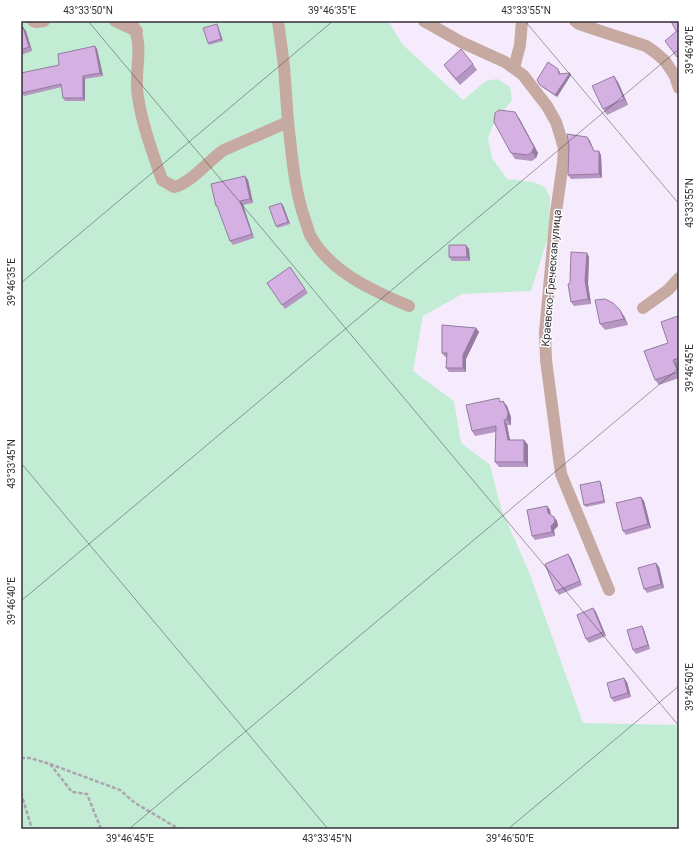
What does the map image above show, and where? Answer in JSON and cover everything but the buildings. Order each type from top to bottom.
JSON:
[{"type":"street","points":[[32,21],[44,21]]},
{"type":"street","points":[[115,21],[134,26],[139,42],[136,80],[138,96],[162,180],[168,184],[174,187],[187,182],[210,160],[224,150],[288,122]]},
{"type":"street","points":[[278,21],[284,66],[288,122],[295,183],[310,234],[323,253],[344,272],[371,290],[409,306]]},
{"type":"street","name":"Краевско-Греческая улица","points":[[424,21],[461,42],[505,62],[514,68],[523,75],[547,106],[556,122],[564,149],[556,212],[546,325],[546,360],[561,474],[609,590]]},
{"type":"street","points":[[514,68],[520,45],[522,21]]},
{"type":"street","points":[[575,21],[579,24],[646,46],[665,61],[679,88]]},
{"type":"street","points":[[643,308],[668,290],[679,278]]},
{"type":"path","points":[[21,758],[30,758],[50,764],[120,790],[135,803],[179,829]]},
{"type":"path","points":[[50,764],[72,792],[87,794],[101,829]]},
{"type":"path","points":[[21,794],[32,829]]},
{"type":"green space","points":[[21,21],[388,21],[403,45],[463,100],[486,81],[497,79],[510,87],[512,100],[494,123],[488,138],[492,158],[507,179],[533,182],[545,187],[550,197],[549,234],[531,291],[462,294],[423,316],[413,371],[454,401],[461,443],[490,465],[501,508],[529,572],[583,723],[679,725],[679,829],[21,829]]}]
